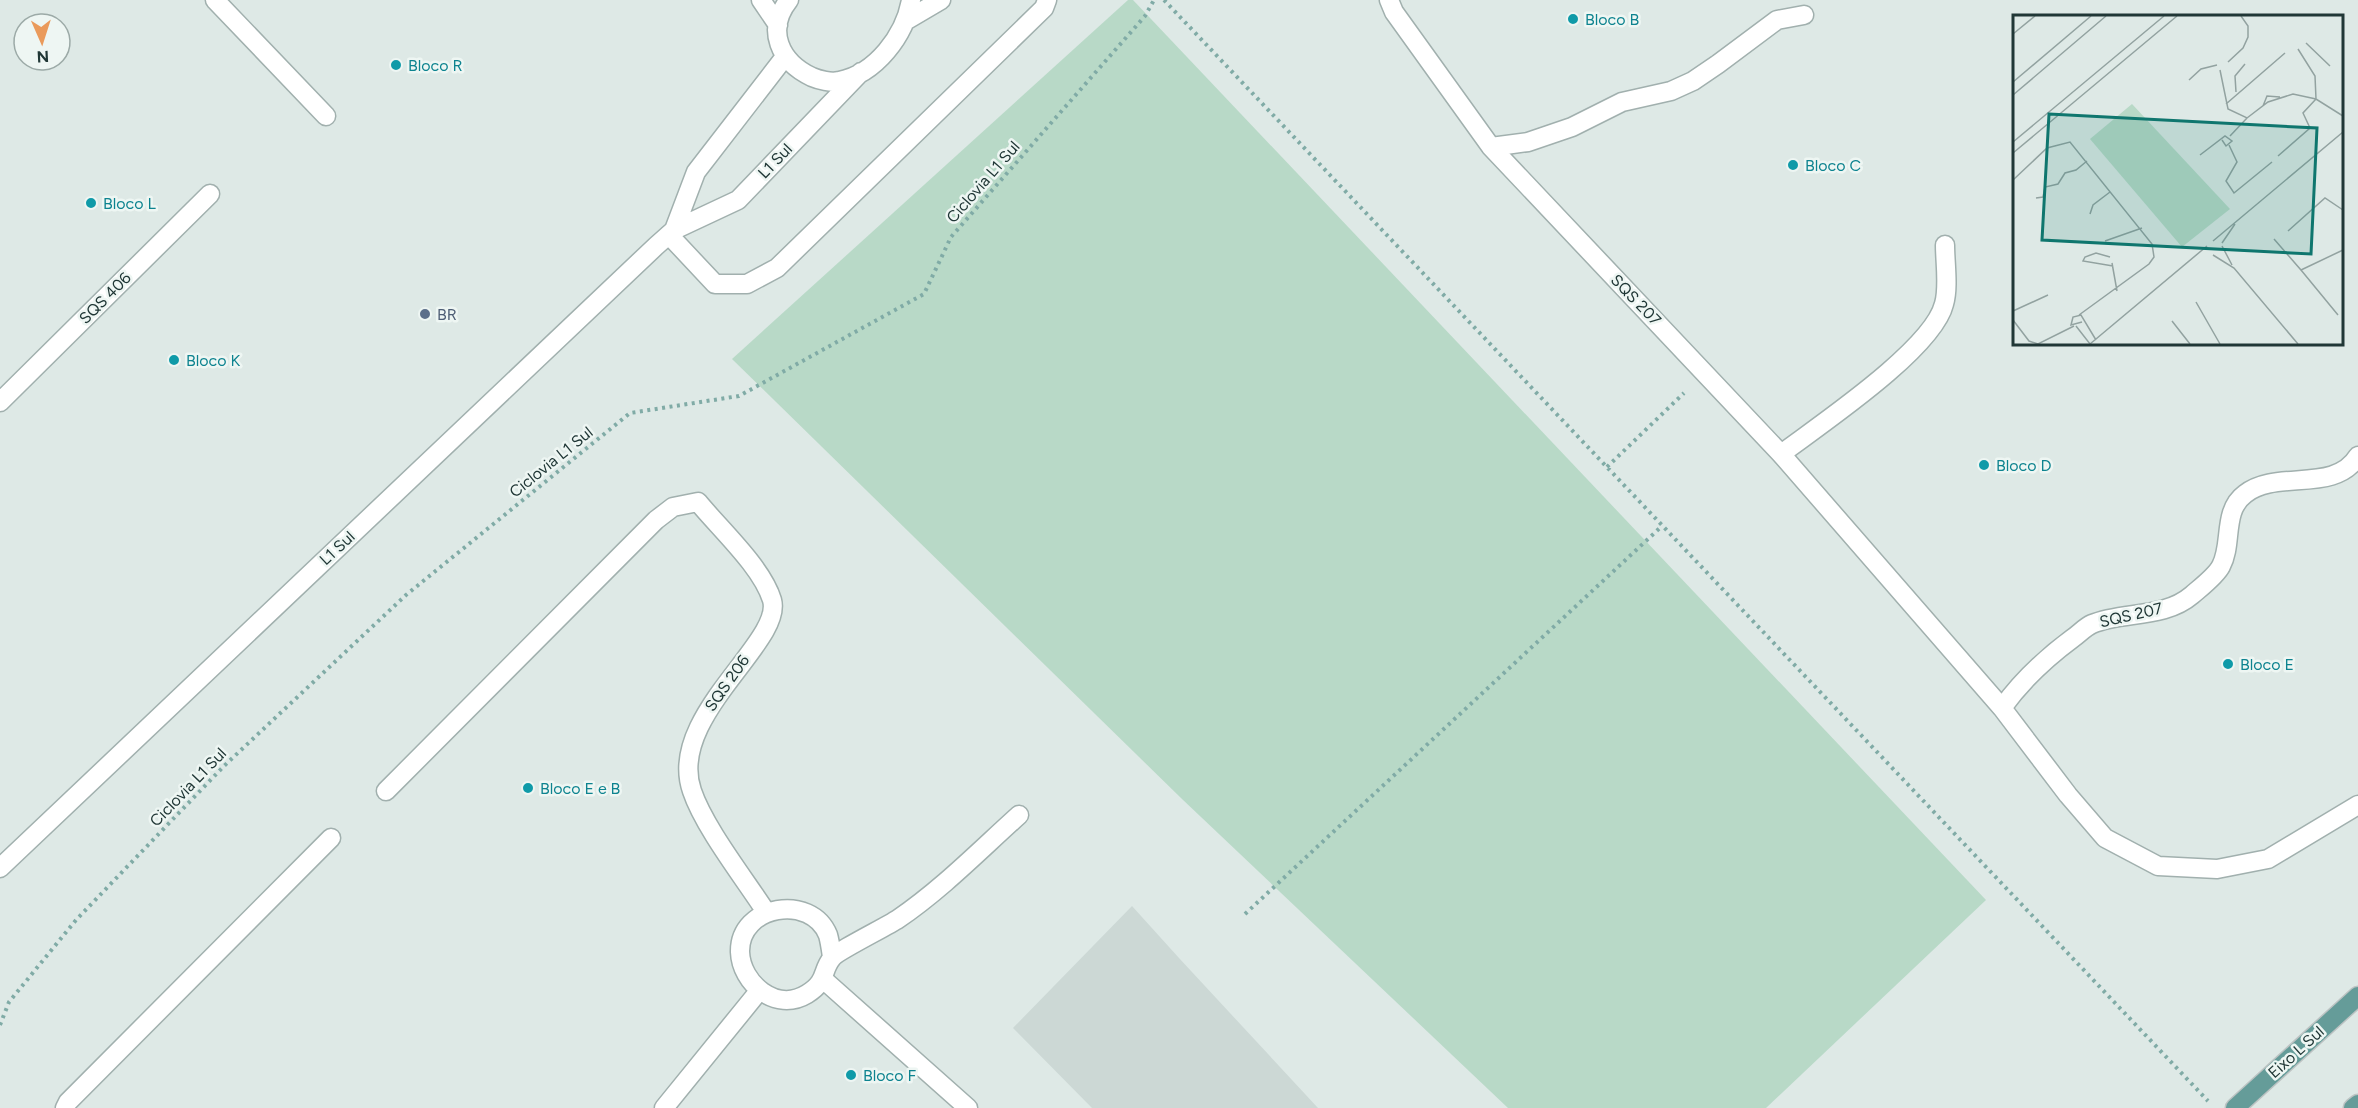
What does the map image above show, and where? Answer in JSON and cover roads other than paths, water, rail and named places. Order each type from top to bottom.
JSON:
[{"type":"main road","name":"Eixo L Sul","points":[[2235,1108],[2358,996]]},
{"type":"main road","points":[[2354,1108],[2358,1104]]},
{"type":"street","points":[[215,0],[326,116]]},
{"type":"street","points":[[761,0],[777,25]]},
{"type":"street","points":[[789,0],[783,8],[777,25],[777,41],[784,58],[799,71],[819,80],[837,82],[861,72]]},
{"type":"street","points":[[907,20],[911,0]]},
{"type":"street","points":[[907,20],[941,0]]},
{"type":"street","points":[[671,233],[716,284],[747,284],[777,268],[1035,16],[1047,0]]},
{"type":"street","name":"SQS 207","points":[[1389,0],[1394,12],[1491,147],[1781,454],[2002,708],[2068,795],[2105,838],[2158,866],[2217,870],[2268,859],[2358,805]]},
{"type":"street","points":[[1491,147],[1528,142],[1572,127],[1622,102],[1671,91],[1693,81],[1777,20],[1804,15]]},
{"type":"street","name":"L1 Sul","points":[[0,868],[671,233],[738,200],[861,72],[878,58],[907,20]]},
{"type":"street","name":"L1 Sul","points":[[671,233],[696,172],[784,58]]},
{"type":"street","name":"SQS 406","points":[[0,402],[210,194]]},
{"type":"street","points":[[1781,454],[1900,362],[1932,331],[1945,304],[1945,245]]},
{"type":"street","name":"SQS 207","points":[[2002,708],[2046,658],[2091,624],[2160,610],[2190,597],[2221,566],[2234,507],[2245,493],[2263,485],[2336,475],[2352,467],[2358,456]]},
{"type":"street","name":"SQS 206","points":[[386,791],[656,520],[673,507],[698,502],[765,582],[772,603],[773,615],[764,632],[706,710],[691,752],[689,772],[692,791],[715,834],[766,912]]},
{"type":"street","points":[[832,957],[897,920],[927,898],[1018,815]]},
{"type":"street","points":[[65,1108],[68,1102],[331,838]]},
{"type":"street","points":[[790,908],[812,916],[828,934],[832,957],[824,980],[805,995],[781,999],[759,991],[743,973],[740,950],[748,927],[766,912],[790,908]]},
{"type":"street","points":[[824,980],[968,1108]]},
{"type":"street","points":[[664,1108],[759,991]]},
{"type":"place","name":"Bloco B","points":[[1573,19]]},
{"type":"place","name":"Bloco R","points":[[396,65]]},
{"type":"place","name":"Bloco C","points":[[1793,165]]},
{"type":"place","name":"Bloco L","points":[[91,203]]},
{"type":"place","name":"BR","points":[[425,314]]},
{"type":"place","name":"Bloco K","points":[[174,360]]},
{"type":"place","name":"Bloco D","points":[[1984,465]]},
{"type":"place","name":"Bloco E","points":[[2228,664]]},
{"type":"place","name":"Bloco E e B","points":[[528,788]]},
{"type":"place","name":"Bloco F","points":[[851,1075]]}]
